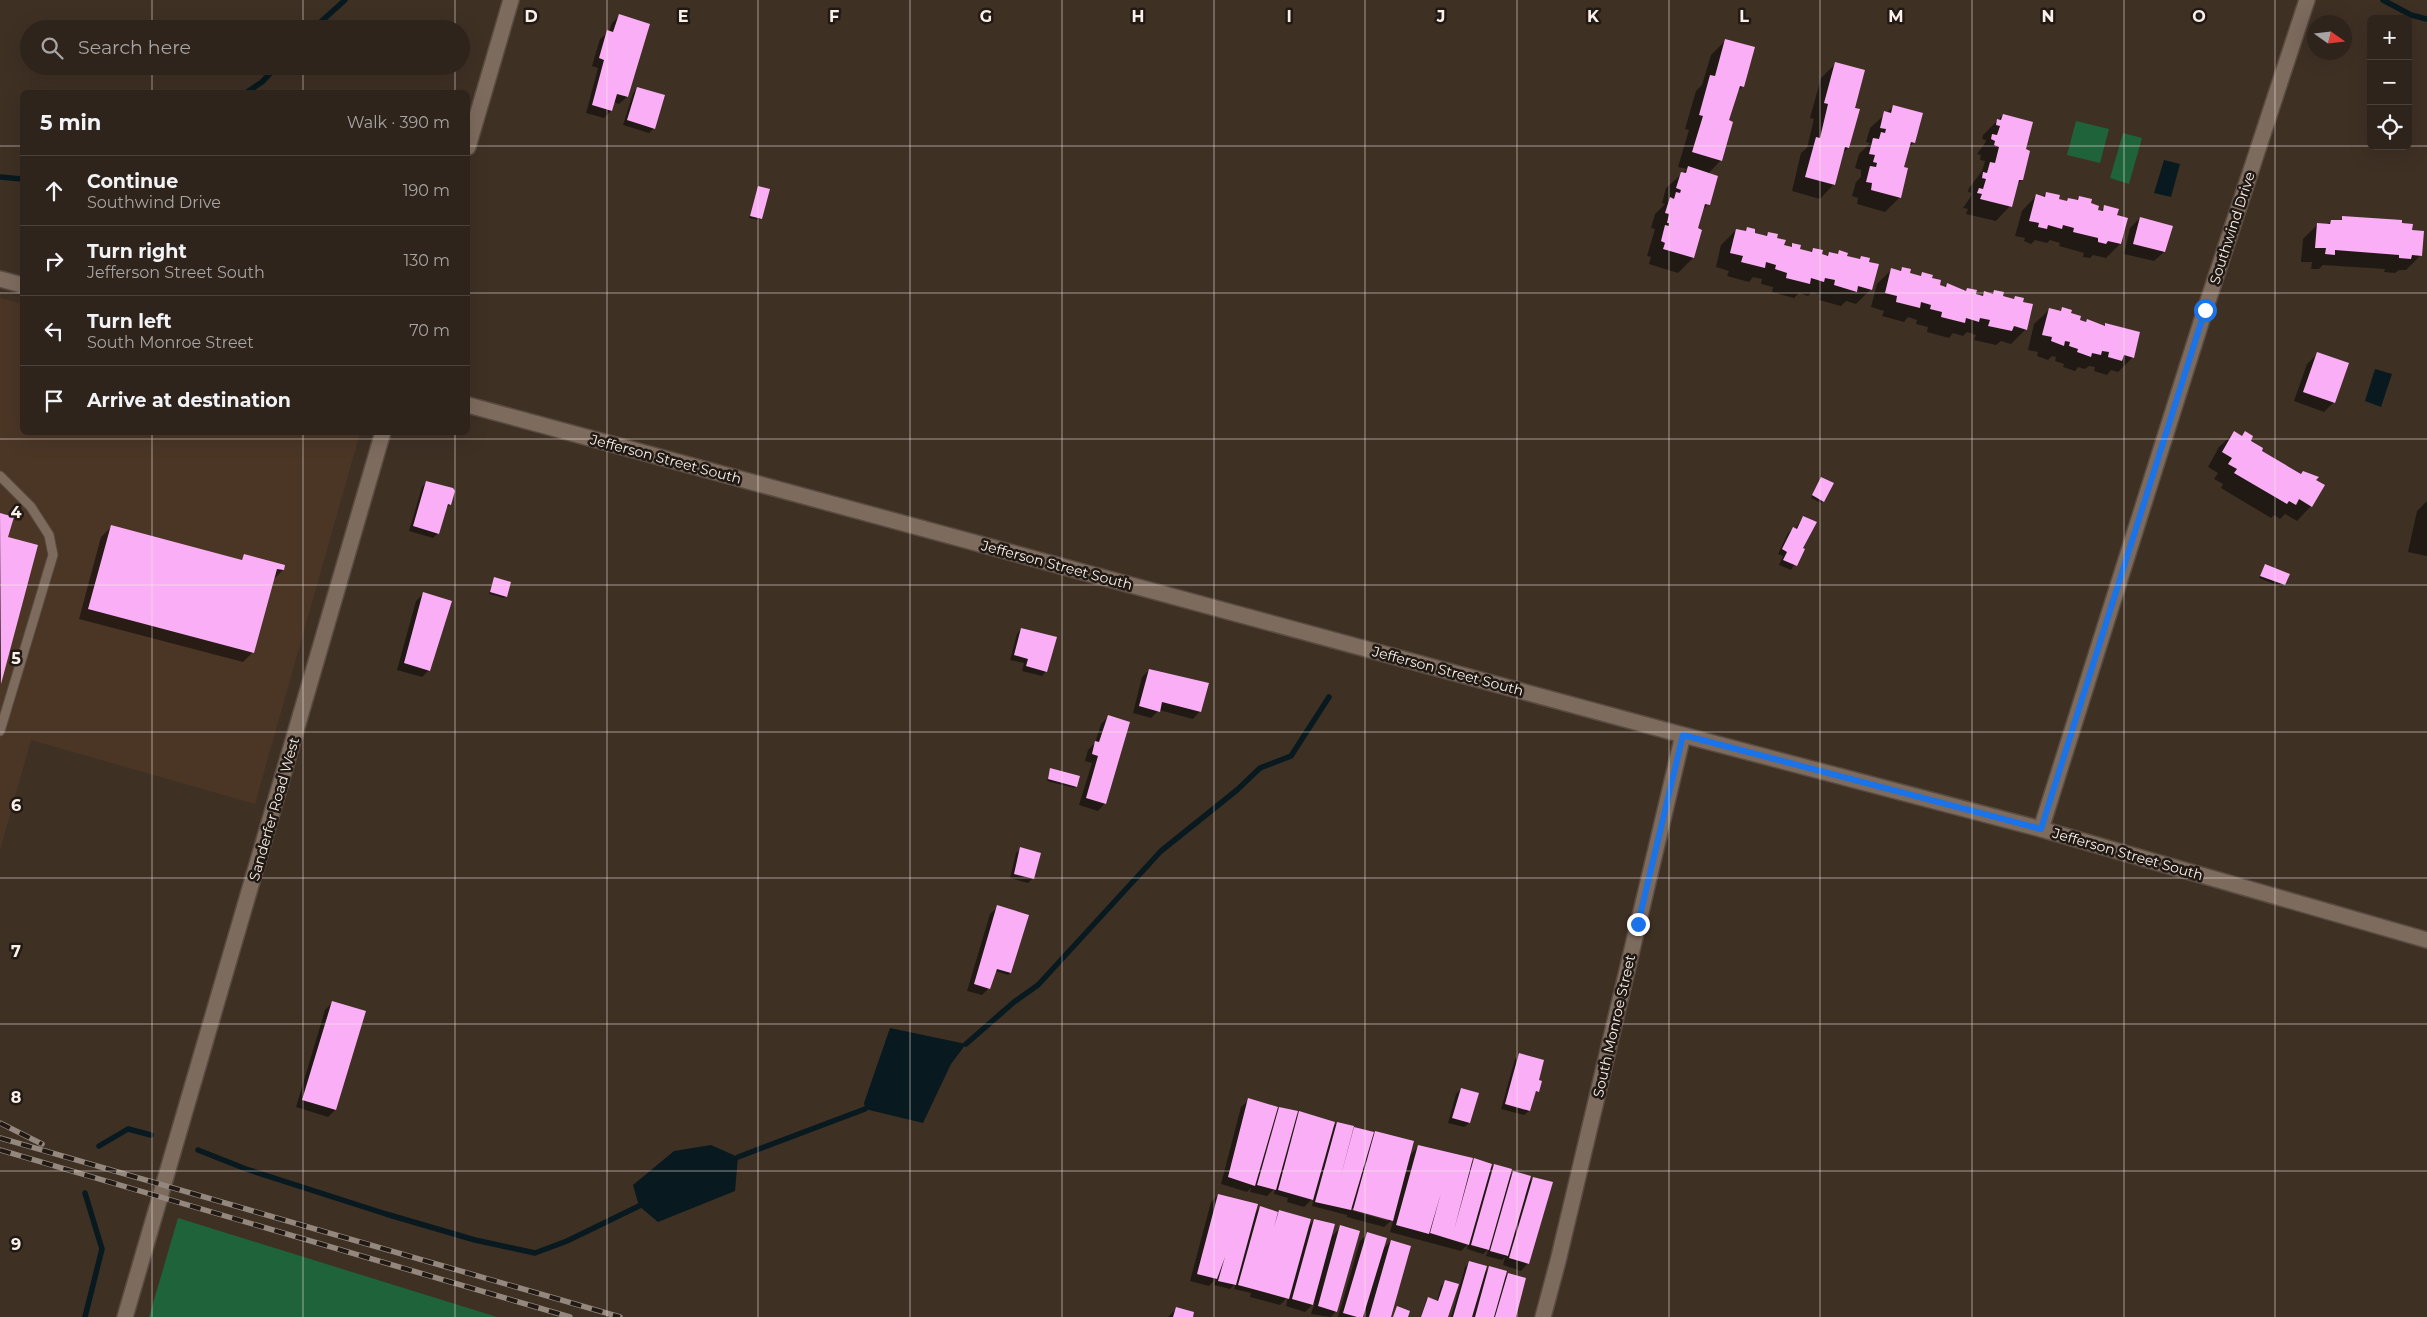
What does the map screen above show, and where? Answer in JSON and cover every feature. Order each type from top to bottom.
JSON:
[{"type":"street","points":[[470,140],[511,0]]},
{"type":"street","name":"Southwind Drive","points":[[2041,829],[2208,301],[2307,0]]},
{"type":"street","points":[[0,279],[20,284]]},
{"type":"street","name":"Jefferson Street South","points":[[470,406],[1683,735],[2041,829],[2427,940]]},
{"type":"street","name":"Sanderfer Road West","points":[[125,1317],[382,435]]},
{"type":"street","name":"South Monroe Street","points":[[1543,1317],[1683,735]]},
{"type":"lane","points":[[0,476],[36,514],[49,535],[53,554],[0,731]]},
{"type":"shaded area","points":[[2164,160],[2180,164],[2171,197],[2154,193]]},
{"type":"shaded area","points":[[0,298],[20,303],[20,435],[359,435],[255,804],[31,740],[0,850]]},
{"type":"shaded area","points":[[2375,369],[2392,374],[2381,407],[2365,401]]},
{"type":"shaded area","points":[[890,1028],[966,1044],[951,1064],[923,1123],[865,1109],[864,1103]]},
{"type":"shaded area","points":[[711,1145],[738,1157],[735,1191],[658,1222],[639,1206],[633,1185],[674,1151]]},
{"type":"green space","points":[[2076,121],[2109,129],[2100,163],[2067,155]]},
{"type":"green space","points":[[2123,133],[2142,138],[2129,184],[2110,178]]},
{"type":"green space","points":[[178,1218],[497,1317],[149,1317]]},
{"type":"building","points":[[619,14],[650,24],[628,97],[617,94],[612,111],[592,105],[604,60],[599,58],[607,30],[613,32]]},
{"type":"building","points":[[1725,39],[1755,47],[1744,87],[1740,86],[1729,120],[1733,122],[1722,161],[1692,152],[1703,116],[1699,115],[1710,75],[1715,76]]},
{"type":"building","points":[[1835,62],[1865,70],[1855,108],[1860,109],[1849,148],[1845,147],[1835,185],[1805,177],[1816,137],[1820,138],[1828,104],[1824,103]]},
{"type":"building","points":[[637,87],[665,95],[655,129],[627,120]]},
{"type":"building","points":[[1893,105],[1923,113],[1915,143],[1911,142],[1904,167],[1908,168],[1901,198],[1871,190],[1872,183],[1866,182],[1870,166],[1876,167],[1877,163],[1873,162],[1875,155],[1869,154],[1873,138],[1879,139],[1881,132],[1885,133],[1886,129],[1880,128],[1884,111],[1891,113]]},
{"type":"building","points":[[2003,114],[2033,122],[2026,149],[2030,151],[2023,180],[2019,180],[2012,207],[1980,199],[1982,194],[1977,193],[1979,188],[1983,189],[1986,179],[1982,178],[1983,172],[1987,173],[1990,162],[1995,163],[1999,147],[1994,145],[1995,141],[1991,139],[1992,134],[1997,135],[2000,126],[1996,125],[1997,119],[2001,120]]},
{"type":"building","points":[[1688,166],[1718,176],[1710,205],[1705,204],[1698,228],[1702,230],[1694,258],[1663,249],[1665,243],[1661,241],[1665,225],[1669,226],[1669,223],[1667,223],[1669,214],[1665,213],[1670,197],[1674,199],[1676,192],[1680,193],[1681,190],[1676,188],[1681,172],[1686,173]]},
{"type":"building","points":[[758,186],[770,189],[762,219],[750,216]]},
{"type":"building","points":[[2046,192],[2060,195],[2059,199],[2067,201],[2068,198],[2078,200],[2079,196],[2092,199],[2091,203],[2099,206],[2098,210],[2103,211],[2104,205],[2119,209],[2117,215],[2128,218],[2121,244],[2108,241],[2106,244],[2098,242],[2098,238],[2073,232],[2074,228],[2063,225],[2062,229],[2048,225],[2047,229],[2038,227],[2039,223],[2029,221],[2036,194],[2045,197]]},
{"type":"building","points":[[2342,216],[2402,220],[2402,223],[2413,224],[2412,230],[2424,231],[2422,256],[2412,255],[2411,259],[2399,258],[2399,255],[2335,250],[2335,255],[2325,254],[2326,248],[2315,248],[2317,223],[2330,224],[2331,220],[2342,220]]},
{"type":"building","points":[[2140,217],[2173,226],[2165,252],[2133,244]]},
{"type":"building","points":[[1747,227],[1755,229],[1755,233],[1767,236],[1768,232],[1778,234],[1777,238],[1786,240],[1784,245],[1792,247],[1792,243],[1801,245],[1800,249],[1812,252],[1813,248],[1823,250],[1822,254],[1828,256],[1829,252],[1838,254],[1839,250],[1848,253],[1847,256],[1860,259],[1861,256],[1870,258],[1869,262],[1879,264],[1872,290],[1858,286],[1857,292],[1834,285],[1835,280],[1825,278],[1824,282],[1811,278],[1810,284],[1786,278],[1787,273],[1775,269],[1776,265],[1766,262],[1765,268],[1741,262],[1743,256],[1730,253],[1736,229],[1746,231]]},
{"type":"building","points":[[1902,267],[1911,269],[1910,273],[1921,276],[1922,272],[1933,275],[1932,278],[1941,280],[1940,285],[1946,287],[1947,283],[1966,291],[1967,288],[1977,290],[1976,294],[1983,296],[1984,291],[1993,294],[1994,290],[2004,292],[2003,296],[2014,299],[2015,296],[2024,298],[2023,302],[2033,304],[2027,330],[2014,326],[2012,331],[1988,326],[1990,320],[1980,318],[1979,322],[1966,318],[1965,323],[1941,317],[1942,312],[1930,309],[1931,305],[1921,302],[1920,308],[1896,302],[1897,296],[1885,293],[1891,268],[1901,271]]},
{"type":"building","points":[[2062,307],[2072,310],[2071,313],[2081,316],[2080,320],[2086,322],[2087,319],[2105,326],[2105,323],[2140,332],[2134,358],[2124,355],[2122,361],[2108,357],[2109,352],[2102,351],[2101,355],[2092,353],[2091,357],[2077,352],[2078,349],[2069,346],[2070,342],[2065,341],[2064,346],[2051,341],[2052,337],[2042,335],[2049,308],[2061,311]]},
{"type":"building","points":[[2317,352],[2349,363],[2335,403],[2303,392]]},
{"type":"building","points":[[2234,431],[2242,436],[2245,431],[2253,436],[2251,441],[2263,448],[2262,451],[2301,474],[2303,471],[2319,477],[2316,480],[2325,485],[2312,507],[2299,499],[2296,505],[2289,501],[2287,504],[2234,473],[2237,469],[2228,464],[2232,458],[2222,452]]},
{"type":"building","points":[[1821,477],[1834,483],[1824,502],[1812,495]]},
{"type":"building","points":[[426,481],[453,488],[455,491],[451,505],[448,504],[439,534],[413,526]]},
{"type":"building","points":[[0,513],[14,517],[8,537],[38,545],[1,684]]},
{"type":"building","points":[[1803,516],[1817,522],[1803,548],[1805,549],[1797,566],[1783,560],[1787,552],[1782,549],[1793,527],[1797,529]]},
{"type":"building","points":[[111,525],[242,560],[244,554],[285,565],[284,570],[277,569],[254,653],[88,609]]},
{"type":"building","points":[[2265,564],[2290,574],[2285,585],[2260,576]]},
{"type":"building","points":[[494,577],[511,582],[507,597],[490,592]]},
{"type":"building","points":[[423,592],[452,601],[430,671],[404,663]]},
{"type":"building","points":[[1021,628],[1057,637],[1047,672],[1026,666],[1028,659],[1014,655]]},
{"type":"building","points":[[1149,669],[1209,683],[1201,712],[1162,702],[1160,712],[1139,706]]},
{"type":"building","points":[[1108,715],[1130,722],[1106,804],[1086,798],[1098,756],[1092,754],[1095,741],[1099,742]]},
{"type":"building","points":[[1050,768],[1080,776],[1077,787],[1048,779]]},
{"type":"building","points":[[1020,847],[1041,853],[1034,879],[1014,874]]},
{"type":"building","points":[[997,905],[1029,915],[1011,973],[997,969],[990,989],[974,984]]},
{"type":"building","points":[[332,1001],[366,1011],[336,1110],[302,1100]]},
{"type":"building","points":[[1519,1053],[1544,1060],[1539,1080],[1542,1081],[1539,1092],[1536,1091],[1530,1111],[1505,1104]]},
{"type":"building","points":[[1461,1088],[1479,1093],[1470,1123],[1452,1118]]},
{"type":"building","points":[[1248,1098],[1278,1107],[1255,1186],[1228,1177]]},
{"type":"building","points":[[1279,1107],[1298,1111],[1276,1190],[1257,1185]]},
{"type":"building","points":[[1299,1111],[1335,1122],[1313,1200],[1278,1190]]},
{"type":"building","points":[[1337,1122],[1354,1126],[1340,1179],[1354,1127],[1374,1132],[1351,1210],[1315,1202]]},
{"type":"building","points":[[1375,1131],[1414,1141],[1393,1221],[1353,1210]]},
{"type":"building","points":[[1418,1145],[1473,1158],[1454,1230],[1474,1158],[1492,1164],[1469,1245],[1430,1233],[1441,1193],[1429,1234],[1396,1225]]},
{"type":"building","points":[[1494,1164],[1512,1169],[1489,1250],[1471,1245]]},
{"type":"building","points":[[1513,1171],[1531,1176],[1508,1256],[1490,1251]]},
{"type":"building","points":[[1533,1177],[1553,1182],[1529,1264],[1509,1258]]},
{"type":"building","points":[[1218,1194],[1258,1204],[1236,1285],[1218,1281],[1225,1257],[1217,1279],[1197,1274]]},
{"type":"building","points":[[1260,1206],[1278,1212],[1274,1227],[1279,1210],[1311,1219],[1289,1299],[1238,1285]]},
{"type":"building","points":[[1314,1219],[1335,1224],[1313,1305],[1292,1299]]},
{"type":"building","points":[[1340,1225],[1360,1231],[1337,1312],[1318,1306]]},
{"type":"building","points":[[1367,1232],[1387,1238],[1363,1317],[1357,1317],[1343,1313]]},
{"type":"building","points":[[1391,1240],[1411,1246],[1391,1317],[1369,1317]]},
{"type":"building","points":[[1469,1261],[1487,1266],[1472,1317],[1453,1317]]},
{"type":"building","points":[[1489,1266],[1507,1271],[1494,1317],[1475,1317]]},
{"type":"building","points":[[1508,1273],[1526,1278],[1516,1317],[1495,1317]]},
{"type":"building","points":[[1445,1280],[1459,1284],[1448,1317],[1421,1317],[1428,1297],[1438,1301]]},
{"type":"building","points":[[1397,1306],[1410,1311],[1408,1317],[1393,1317]]},
{"type":"building","points":[[1176,1307],[1194,1312],[1193,1317],[1173,1317]]},
{"type":"waterway","points":[[323,20],[345,0]]},
{"type":"waterway","points":[[2383,0],[2411,15],[2427,19]]},
{"type":"waterway","points":[[250,90],[269,75]]},
{"type":"waterway","points":[[0,177],[20,179]]},
{"type":"waterway","points":[[966,1044],[1014,1002],[1038,985],[1161,851],[1237,790],[1260,768],[1291,756],[1329,697]]},
{"type":"waterway","points":[[738,1157],[865,1109]]},
{"type":"waterway","points":[[99,1146],[128,1129],[151,1135]]},
{"type":"waterway","points":[[198,1150],[246,1169],[386,1214],[475,1240],[535,1253],[567,1241],[639,1206]]},
{"type":"waterway","points":[[85,1193],[102,1249],[85,1317]]},
{"type":"railway","points":[[0,1123],[42,1144]]},
{"type":"railway","points":[[0,1138],[620,1317]]},
{"type":"railway","points":[[0,1150],[570,1317]]},
{"type":"route","points":[[1638,924],[1683,735],[2041,829],[2205,310]]}]
